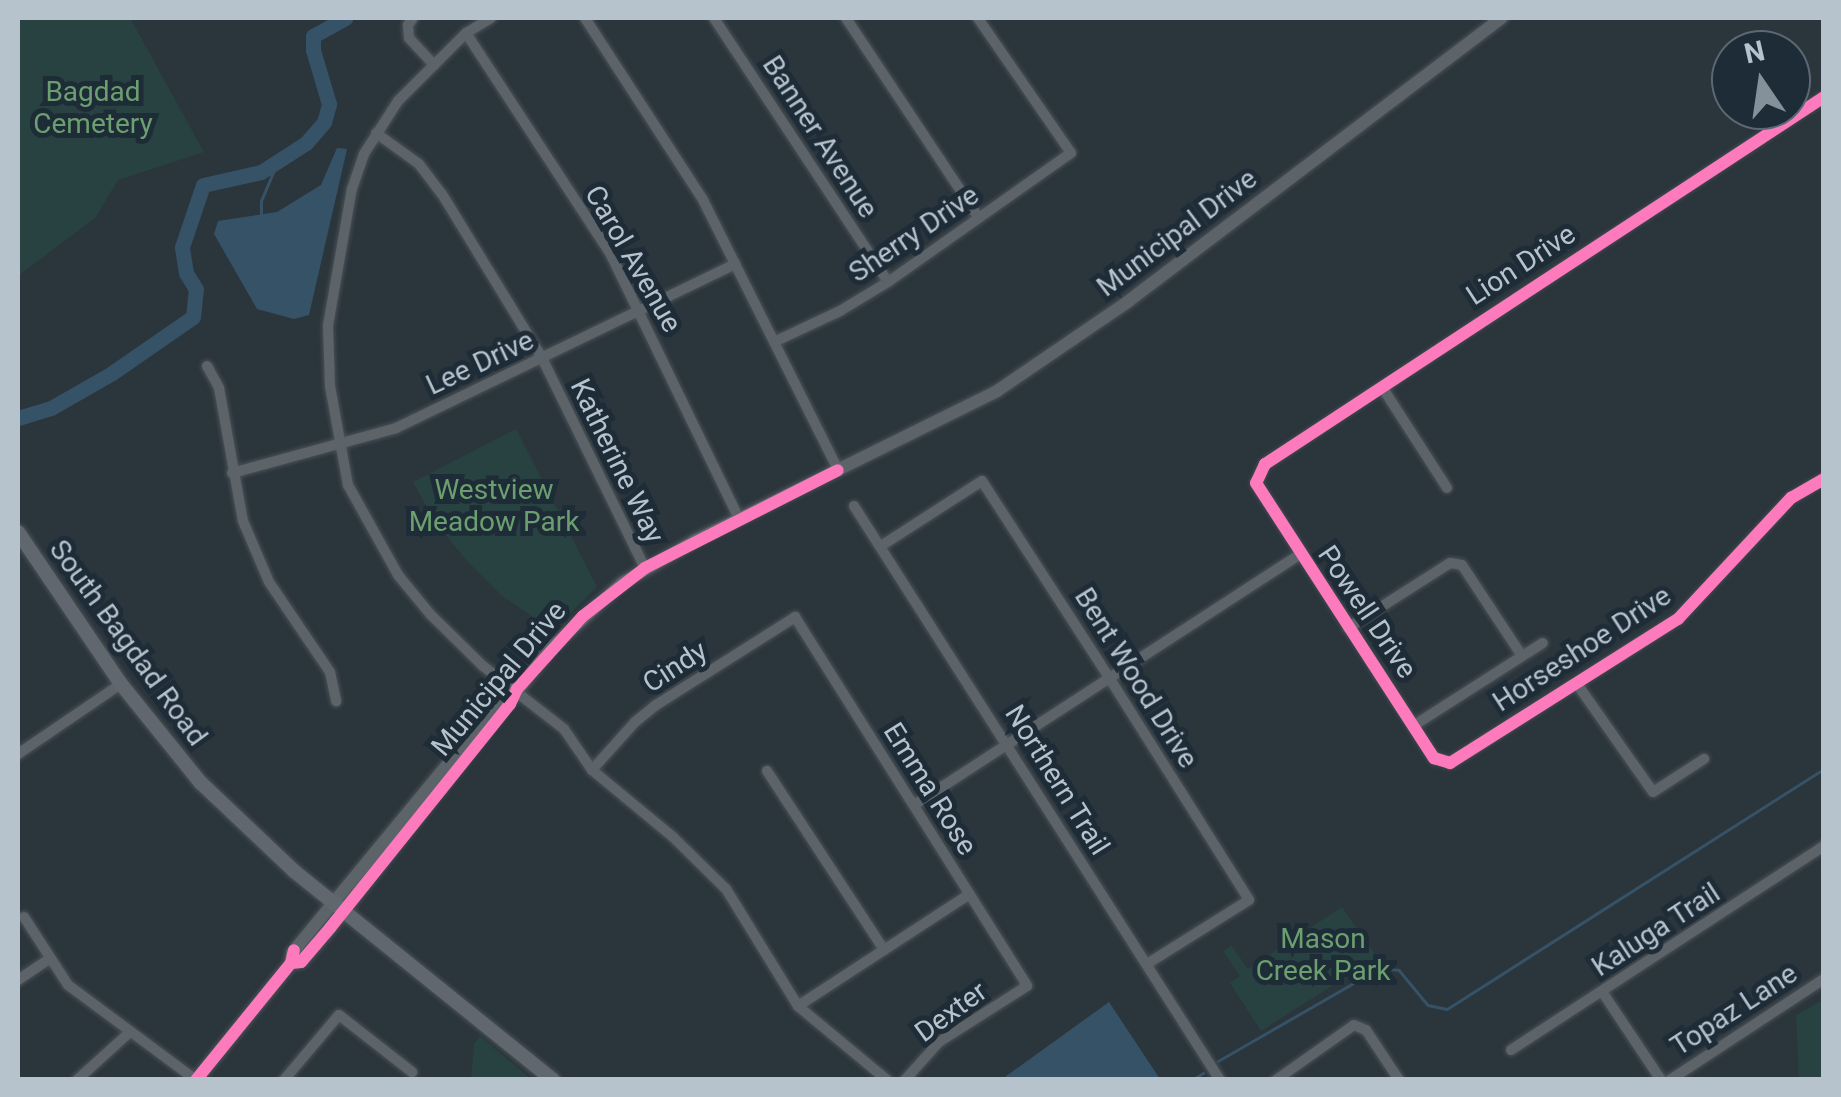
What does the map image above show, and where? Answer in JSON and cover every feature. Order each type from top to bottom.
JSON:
[{"type":"main road","name":"South Bagdad Road","points":[[18,532],[121,684],[201,782],[270,850],[552,1080]]},
{"type":"street","points":[[413,18],[408,25],[409,38],[434,65]]},
{"type":"street","points":[[491,18],[466,33],[398,101],[376,133],[352,188],[328,326],[330,386],[348,485],[398,575],[483,666],[564,729],[592,770],[673,837],[726,889],[798,1006],[887,1080]]},
{"type":"street","points":[[584,18],[704,200],[838,470]]},
{"type":"street","name":"Banner Avenue","points":[[714,18],[888,282]]},
{"type":"street","points":[[846,18],[980,218]]},
{"type":"street","name":"Sherry Drive","points":[[776,341],[840,311],[888,282],[1071,154],[978,18]]},
{"type":"street","name":"Municipal Drive","points":[[196,1080],[292,964],[302,962],[338,906],[464,752],[502,698],[517,689],[582,616],[645,568],[981,401],[1086,332],[1502,18]]},
{"type":"street","name":"Carol Avenue","points":[[466,33],[610,254],[739,519]]},
{"type":"street","name":"Lion Drive","points":[[1256,483],[1265,464],[1824,97]]},
{"type":"street","name":"Katherine Way","points":[[376,133],[419,164],[442,194],[542,358],[645,568]]},
{"type":"street","name":"Lee Drive","points":[[232,473],[396,428],[736,264]]},
{"type":"street","points":[[206,366],[219,388],[244,522],[269,582],[330,672],[336,701]]},
{"type":"street","points":[[1382,387],[1447,488]]},
{"type":"street","name":"Horseshoe Drive","points":[[1443,763],[1456,761],[1678,619],[1791,498],[1824,479]]},
{"type":"street","name":"Bent Wood Drive","points":[[881,546],[982,481],[1110,679],[1250,900],[1147,964]]},
{"type":"street","name":"Powell Drive","points":[[1256,483],[1299,555],[1434,758],[1443,763]]},
{"type":"street","name":"Northern Trail","points":[[854,506],[1220,1080]]},
{"type":"street","points":[[914,806],[1299,555]]},
{"type":"street","points":[[1348,628],[1450,563],[1462,565],[1522,656]]},
{"type":"street","name":"Cindy","points":[[592,770],[645,714],[795,617]]},
{"type":"street","name":"Emma Rose","points":[[795,617],[1027,986]]},
{"type":"street","points":[[1413,726],[1544,643]]},
{"type":"street","points":[[18,754],[121,684]]},
{"type":"street","points":[[1577,684],[1653,792],[1704,759]]},
{"type":"street","points":[[767,771],[884,950]]},
{"type":"street","name":"Kaluga Trail","points":[[1511,1050],[1824,846]]},
{"type":"street","points":[[798,1006],[970,894]]},
{"type":"street","points":[[24,917],[68,985],[196,1080]]},
{"type":"street","points":[[18,980],[49,959]]},
{"type":"street","name":"Topaz Lane","points":[[1670,1080],[1824,979]]},
{"type":"street","name":"Dexter","points":[[905,1080],[940,1042],[1027,986]]},
{"type":"street","points":[[1603,992],[1661,1080]]},
{"type":"street","points":[[284,1080],[339,1015],[412,1072]]},
{"type":"street","points":[[1276,1080],[1347,1027],[1357,1025],[1366,1030],[1400,1080]]},
{"type":"street","points":[[77,1080],[130,1032]]},
{"type":"green space","name":"Bagdad Cemetery","points":[[18,18],[130,18],[204,152],[118,180],[95,218],[18,276]]},
{"type":"green space","name":"Westview Meadow Park","points":[[516,429],[597,587],[553,630],[503,597],[467,561],[435,522],[413,482]]},
{"type":"green space","name":"Mason Creek Park","points":[[1342,907],[1377,957],[1261,1031],[1230,983],[1240,976],[1223,951],[1231,945],[1248,969]]},
{"type":"green space","points":[[1823,1000],[1823,1079],[1799,1079],[1796,1015]]},
{"type":"green space","points":[[480,1036],[531,1079],[471,1079],[474,1044]]},
{"type":"water","points":[[337,148],[347,149],[309,315],[294,319],[257,309],[214,234],[218,221],[277,212],[321,185]]},
{"type":"water","points":[[1109,1002],[1160,1079],[1002,1079]]},
{"type":"waterway","points":[[18,418],[51,408],[112,373],[193,317],[196,289],[186,273],[182,247],[203,185],[261,172],[306,143],[324,122],[329,104],[313,50],[313,36],[345,18]]},
{"type":"waterway","points":[[261,217],[261,201],[277,163]]},
{"type":"waterway","points":[[1218,1061],[1380,968],[1399,970],[1428,1005],[1447,1009],[1824,769]]},
{"type":"waterway","points":[[1192,1080],[1203,1073]]},
{"type":"cycle path","points":[[1824,97],[1265,464],[1256,483],[1434,758],[1450,763],[1678,619],[1791,498],[1824,479]]},
{"type":"cycle path","points":[[291,963],[301,962],[330,928],[510,704],[517,689],[583,616],[645,568],[838,470]]},
{"type":"cycle path","points":[[196,1080],[291,963],[294,950]]}]
